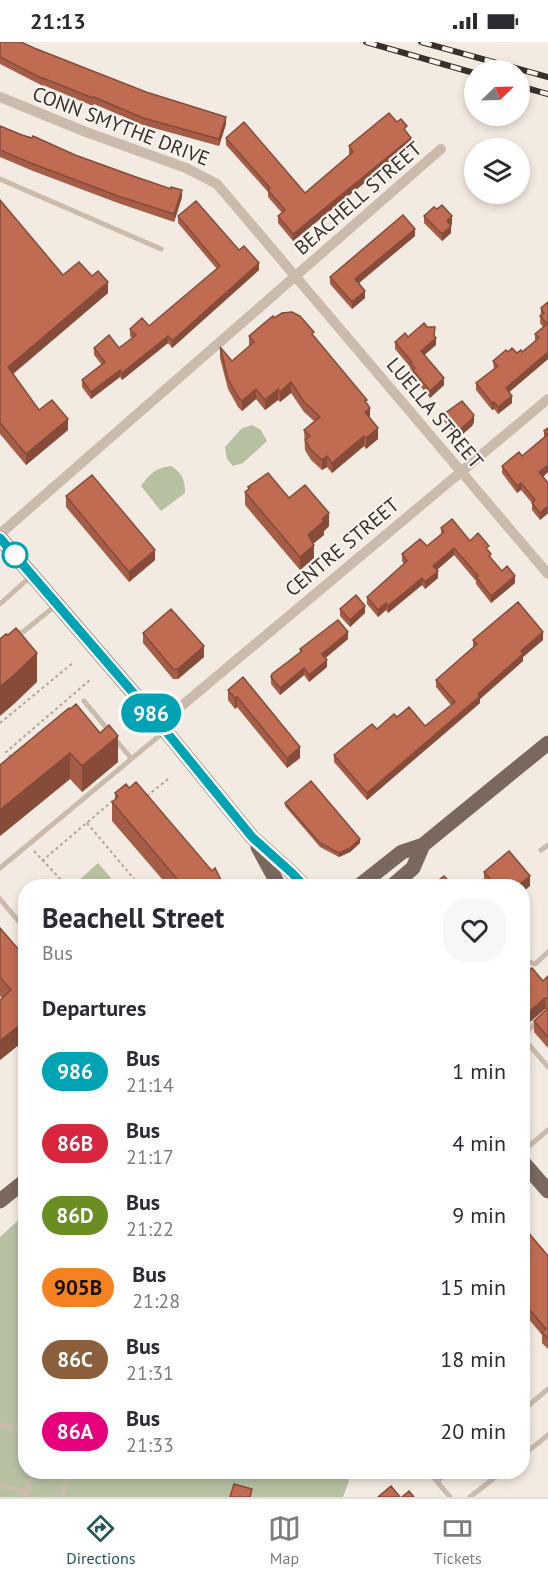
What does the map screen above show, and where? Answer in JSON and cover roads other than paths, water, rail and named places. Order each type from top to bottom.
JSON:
[{"type":"main road","points":[[0,536],[163,727],[252,837],[298,879]]},
{"type":"main road","points":[[368,879],[402,852],[423,845],[548,743]]},
{"type":"main road","points":[[252,837],[275,879]]},
{"type":"main road","points":[[400,879],[413,868],[423,845]]},
{"type":"main road","points":[[530,1170],[548,1191]]},
{"type":"main road","points":[[0,1201],[18,1186]]},
{"type":"street","name":"CONN SMYTHE DRIVE","points":[[0,97],[63,124],[202,175],[217,184],[296,276]]},
{"type":"street","name":"BEACHELL STREET","points":[[0,536],[441,149]]},
{"type":"street","name":"LUELLA STREET","points":[[296,276],[548,574]]},
{"type":"street","name":"CENTRE STREET","points":[[163,727],[548,399]]},
{"type":"lane","points":[[0,179],[161,249]]},
{"type":"lane","points":[[0,604],[32,576]]},
{"type":"lane","points":[[8,635],[23,632],[56,604]]},
{"type":"lane","points":[[84,701],[131,758]]},
{"type":"lane","points":[[0,868],[131,758],[163,727]]},
{"type":"lane","points":[[541,850],[548,845]]},
{"type":"lane","points":[[0,899],[18,920]]},
{"type":"lane","points":[[530,962],[535,964],[548,952]]},
{"type":"lane","points":[[530,1028],[548,1012]]},
{"type":"lane","points":[[530,1047],[548,1066]]},
{"type":"lane","points":[[530,1145],[548,1130]]},
{"type":"lane","points":[[530,1404],[548,1389]]},
{"type":"lane","points":[[0,1424],[18,1430]]},
{"type":"lane","points":[[530,1450],[548,1435]]},
{"type":"lane","points":[[0,1485],[26,1495],[31,1479]]},
{"type":"lane","points":[[62,1497],[67,1479]]},
{"type":"lane","points":[[440,1479],[437,1481],[450,1497]]},
{"type":"lane","points":[[470,1497],[493,1479]]},
{"type":"railway","points":[[366,42],[464,70]]},
{"type":"railway","points":[[421,42],[548,77]]},
{"type":"railway","points":[[530,89],[548,94]]}]
